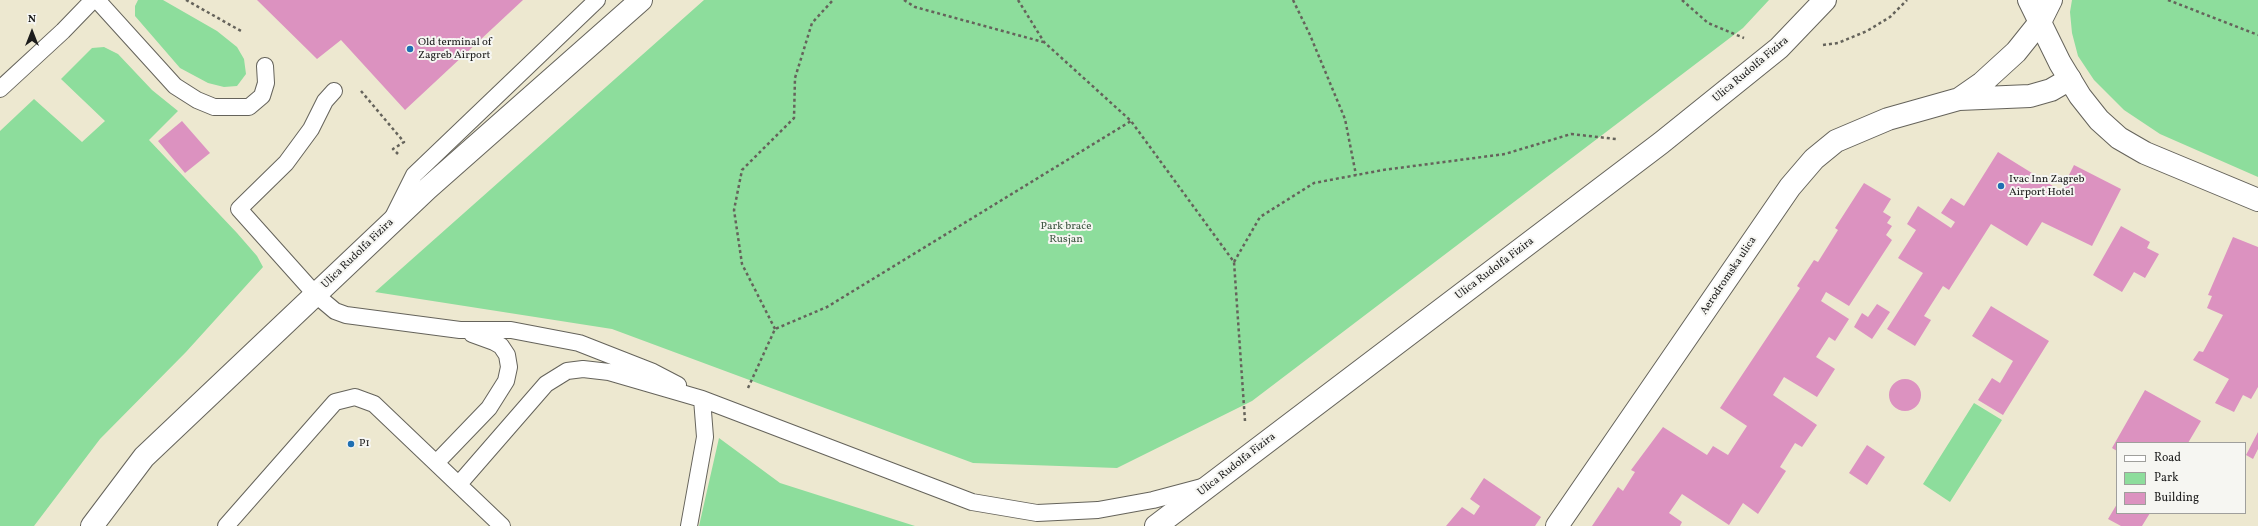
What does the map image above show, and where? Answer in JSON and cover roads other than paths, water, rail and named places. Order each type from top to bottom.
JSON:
[{"type":"street","name":"Ulica Rudolfa Fizira","points":[[92,526],[144,457],[316,295],[390,222],[641,0]]},
{"type":"street","name":"Ulica Rudolfa Fizira","points":[[1156,526],[1661,143],[1779,48],[1825,0]]},
{"type":"street","points":[[2029,0],[2070,79],[2099,120],[2119,138],[2145,153],[2258,200]]},
{"type":"street","name":"Aerodromska ulica","points":[[1959,99],[2002,67],[2016,52],[2040,22],[2051,0]]},
{"type":"street","name":"Aerodromska ulica","points":[[1557,526],[1790,187],[1814,159],[1836,141],[1888,119],[1959,99],[2030,96],[2051,90],[2070,79]]},
{"type":"lane","points":[[0,89],[63,31],[93,0]]},
{"type":"lane","points":[[97,0],[175,86],[197,100],[214,107],[249,107],[262,96],[266,83],[265,66]]},
{"type":"lane","points":[[390,222],[414,176],[597,0]]},
{"type":"lane","points":[[334,91],[322,106],[311,128],[286,163],[239,209],[316,295],[335,310],[346,315],[460,330],[511,330],[579,343],[653,372],[702,399]]},
{"type":"lane","points":[[436,462],[489,408],[506,381],[510,367],[508,355],[501,346],[489,340],[460,330]]},
{"type":"lane","points":[[459,484],[546,384],[567,371],[583,369],[609,372],[702,399],[972,502],[1037,512],[1098,510],[1153,500],[1212,485]]},
{"type":"lane","points":[[226,526],[335,402],[355,397],[374,404],[502,526]]},
{"type":"lane","points":[[688,526],[705,437],[702,399]]},
{"type":"place","name":"Old terminal of Zagreb Airport","points":[[410,49]]},
{"type":"place","name":"Ivac Inn Zagreb Airport Hotel","points":[[2001,186]]},
{"type":"place","name":"P1","points":[[351,444]]},
{"type":"park label","name":"Park braće Rusjan","points":[[1066,233]]}]
